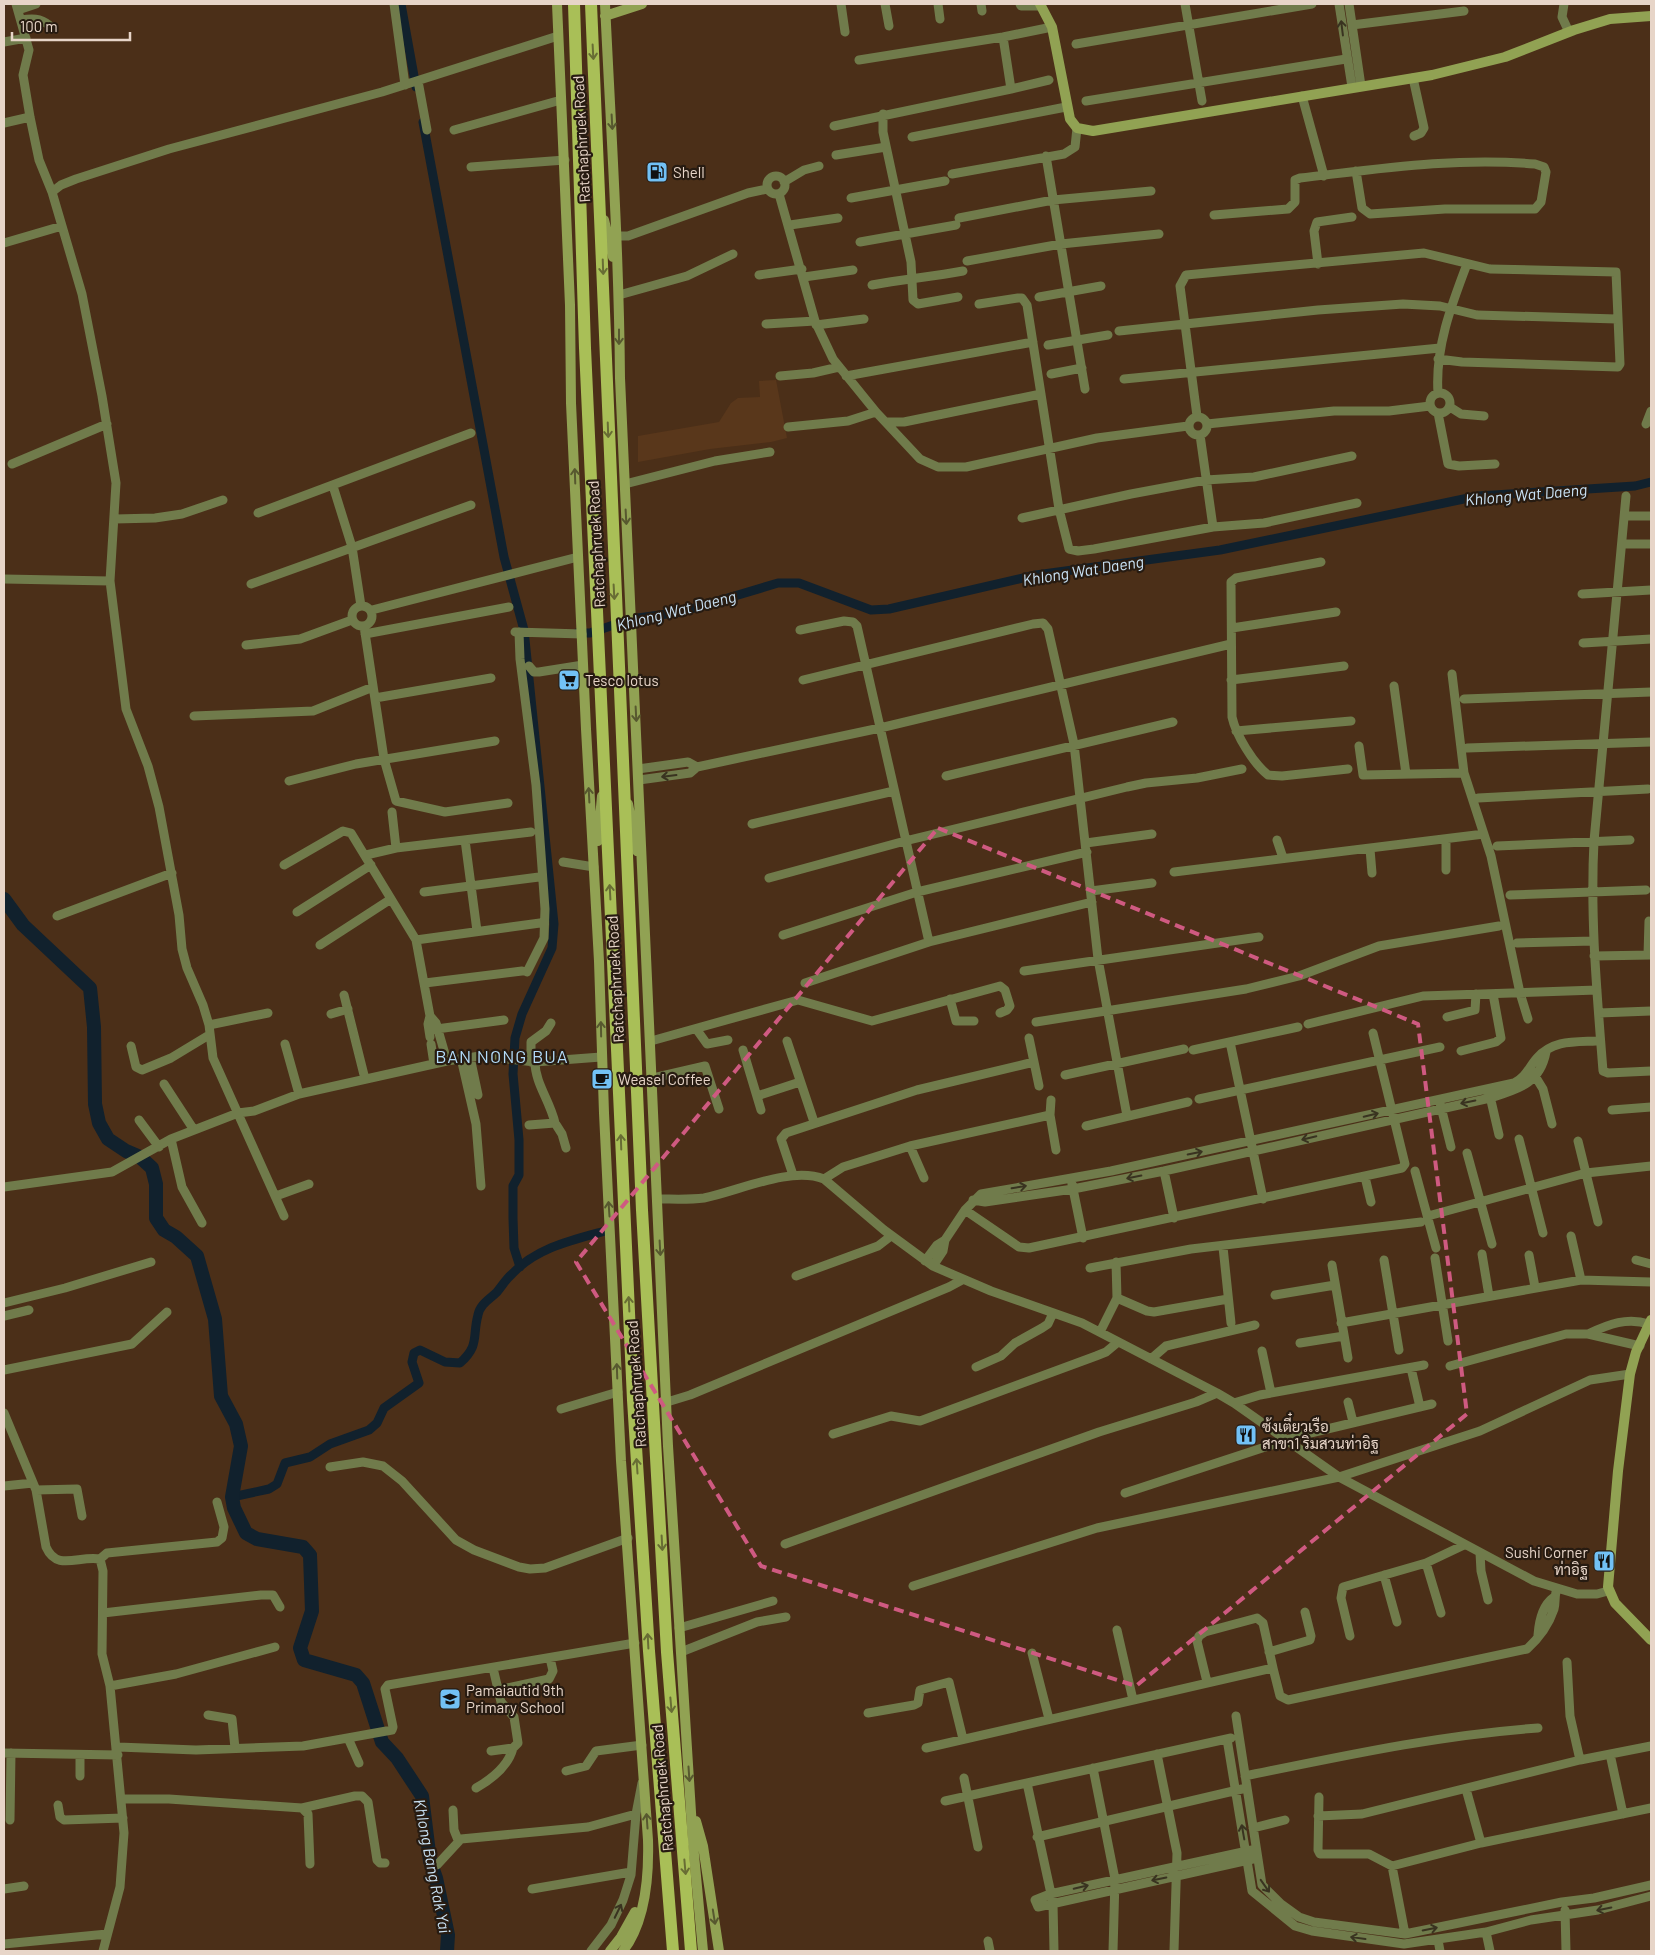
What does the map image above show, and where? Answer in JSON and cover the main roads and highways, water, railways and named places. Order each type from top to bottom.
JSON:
[{"type":"main road","name":"Ratchaphruek Road","points":[[557,4],[566,186],[578,557],[595,879],[601,1057],[623,1472]]},
{"type":"main road","name":"Ratchaphruek Road","points":[[574,4],[584,263],[585,348],[633,1400],[649,1651],[673,1951]]},
{"type":"main road","name":"Ratchaphruek Road","points":[[591,4],[609,467],[642,1210],[660,1494],[667,1652],[691,1951]]},
{"type":"main road","name":"Ratchaphruek Road","points":[[605,4],[668,1446]]},
{"type":"main road","points":[[605,16],[642,4]]},
{"type":"main road","points":[[1040,5],[1052,27],[1066,107],[1070,119],[1078,128],[1093,131],[1414,78],[1505,57],[1569,32],[1610,19],[1651,16]]},
{"type":"main road","points":[[566,186],[584,263]]},
{"type":"main road","points":[[600,205],[618,277]]},
{"type":"main road","points":[[595,879],[599,810],[604,788]]},
{"type":"main road","points":[[624,794],[632,819],[635,843],[642,864]]},
{"type":"main road","points":[[1650,1322],[1630,1374],[1618,1471],[1608,1591],[1615,1603],[1651,1640]]},
{"type":"main road","points":[[660,1494],[668,1446]]},
{"type":"main road","points":[[668,1446],[679,1628],[703,1951]]},
{"type":"main road","points":[[623,1472],[642,1532]]},
{"type":"main road","points":[[623,1472],[648,1840],[647,1887],[639,1916],[623,1951]]},
{"type":"main road","points":[[691,1801],[703,1846],[719,1951]]},
{"type":"main road","points":[[610,1951],[621,1937],[647,1887]]},
{"type":"waterway","points":[[401,4],[416,87]]},
{"type":"waterway","points":[[423,122],[504,557],[524,630],[554,924],[552,948],[522,1014],[515,1038],[513,1074],[519,1140],[519,1175],[513,1186],[513,1218],[514,1248],[520,1267]]},
{"type":"waterway","name":"Khlong Wat Daeng","points":[[577,633],[590,633],[631,619],[681,612],[778,583],[799,583],[871,610],[889,609],[1036,575],[1220,550],[1478,496],[1635,486],[1651,482]]},
{"type":"waterway","name":"Khlong Bang Rak Yai","points":[[4,899],[23,925],[90,988],[94,1027],[95,1104],[99,1123],[108,1139],[126,1151],[140,1157],[152,1168],[156,1184],[156,1218],[164,1230],[176,1237],[197,1256],[215,1319],[221,1396],[236,1424],[241,1446],[232,1497],[234,1508],[246,1533],[257,1539],[303,1547],[310,1555],[312,1611],[300,1648],[304,1660],[356,1675],[363,1683],[382,1742],[397,1758],[422,1796],[430,1861],[436,1878],[448,1935],[447,1951]]},
{"type":"waterway","points":[[232,1497],[269,1489],[277,1484],[285,1463],[310,1457],[330,1444],[369,1430],[377,1423],[384,1408],[419,1383],[412,1362],[414,1353],[420,1350],[445,1362],[460,1363],[473,1346],[479,1311],[522,1265],[543,1251],[555,1246],[605,1231]]},
{"type":"place","name":"Shell","points":[[657,172]]},
{"type":"place","name":"Tesco lotus","points":[[569,680]]},
{"type":"place","name":"Weasel Coffee","points":[[602,1079]]},
{"type":"place","name":"ซ้งเตี๋ยวเรือ สาขา1 ริมสวนท่าอิฐ","points":[[1246,1435]]},
{"type":"place","name":"Sushi Corner ท่าอิฐ","points":[[1604,1561]]},
{"type":"place","name":"Pamaiautid 9th Primary School","points":[[450,1699]]},
{"type":"district","name":"BAN NONG BUA","points":[[502,1056]]}]
